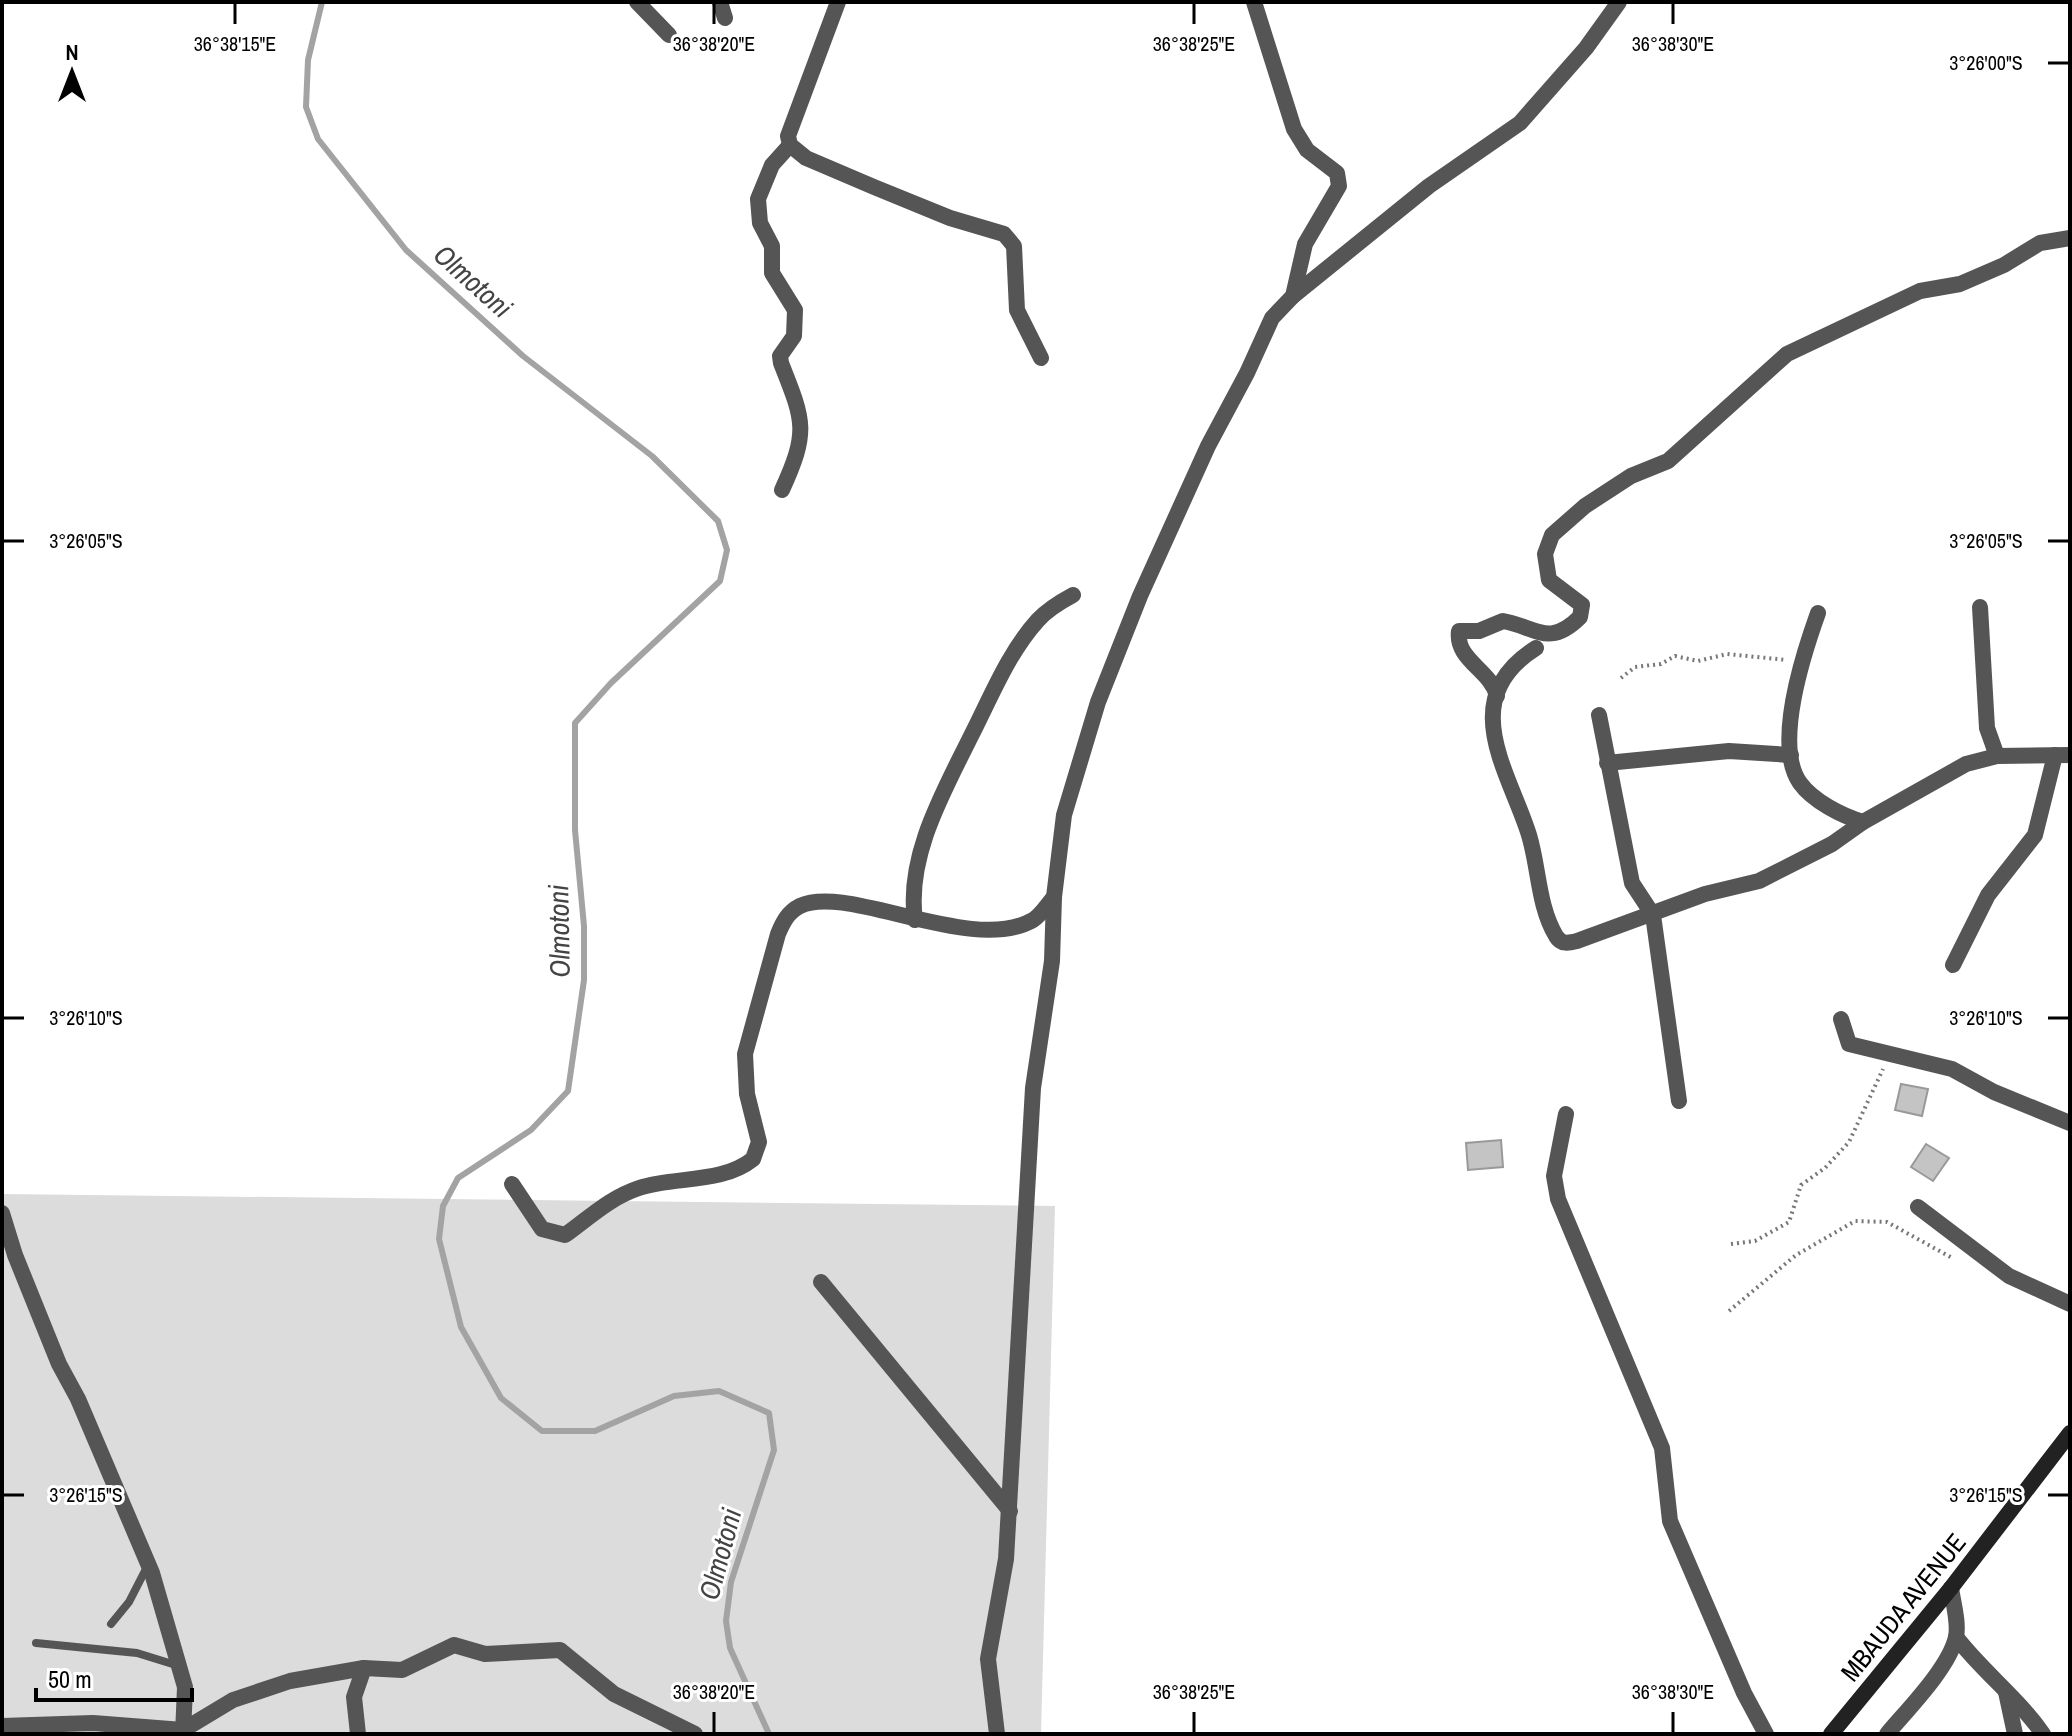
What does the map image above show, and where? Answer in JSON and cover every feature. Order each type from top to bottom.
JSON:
[{"type":"street","points":[[637,2],[669,35]]},
{"type":"street","points":[[838,2],[788,136],[790,145],[806,158],[874,187],[950,218],[1004,234],[1014,246],[1017,310],[1041,358]]},
{"type":"street","points":[[1254,2],[1294,129],[1307,150],[1337,173],[1339,186],[1305,244],[1293,296]]},
{"type":"street","points":[[997,1734],[988,1659],[1002,1592],[1010,1511],[1033,1088],[1052,961],[1054,897],[1064,815],[1098,702],[1140,596],[1208,446],[1272,318],[1293,296],[1429,186],[1520,123],[1586,48],[1619,2]]},
{"type":"street","points":[[782,490],[797,455],[803,425],[780,356],[794,336],[795,310],[772,273],[772,246],[760,223],[758,199],[772,165],[790,145]]},
{"type":"street","points":[[1953,965],[1988,895],[2035,835],[2063,755],[1997,756],[1955,769],[1863,822],[1832,844],[1759,881],[1705,894],[1653,915],[1564,943],[1556,938],[1538,884],[1527,829],[1494,748],[1497,696],[1490,678],[1461,650],[1459,631],[1479,631],[1503,621],[1533,633],[1557,633],[1580,617],[1582,605],[1549,580],[1545,554],[1552,535],[1585,506],[1631,476],[1668,461],[1787,354],[1920,291],[1960,284],[2004,265],[2040,243],[2070,238]]},
{"type":"street","points":[[915,920],[915,885],[933,817],[949,776],[1019,646],[1039,619],[1073,595]]},
{"type":"street","points":[[1980,607],[1987,728],[1997,756]]},
{"type":"street","points":[[1818,613],[1800,666],[1793,705],[1791,755],[1800,784],[1838,813],[1863,822]]},
{"type":"street","points":[[1497,696],[1518,661],[1536,648]]},
{"type":"street","points":[[1599,715],[1632,883],[1653,915],[1679,1101]]},
{"type":"street","points":[[1607,763],[1729,751],[1791,755]]},
{"type":"street","points":[[512,1184],[542,1229],[565,1235],[592,1212],[624,1194],[660,1183],[711,1176],[746,1165],[757,1153],[759,1142],[747,1094],[745,1054],[785,919],[800,906],[832,902],[915,920],[981,927],[1020,925],[1036,918],[1054,897]]},
{"type":"street","points":[[1841,1019],[1849,1044],[1952,1069],[1994,1092],[2070,1123]]},
{"type":"street","points":[[1566,1114],[1554,1176],[1558,1199],[1662,1448],[1670,1521],[1744,1693],[1766,1734]]},
{"type":"street","points":[[1918,1207],[2009,1276],[2070,1304]]},
{"type":"street","points":[[2,1213],[15,1255],[59,1364],[78,1399],[149,1564],[180,1667],[186,1697],[183,1732]]},
{"type":"street","points":[[821,1282],[1010,1511]]},
{"type":"street","name":"MBAUDA AVENUE","points":[[1831,1734],[1951,1588],[2070,1433]]},
{"type":"street","points":[[1887,1734],[1930,1682],[1956,1637],[1951,1588]]},
{"type":"street","points":[[1956,1637],[2032,1717],[2043,1734]]},
{"type":"street","points":[[2,1726],[93,1723],[183,1732],[233,1700],[290,1681],[364,1668],[402,1670],[454,1645],[485,1654],[560,1650],[614,1694],[695,1734]]},
{"type":"street","points":[[358,1734],[354,1697],[364,1668]]},
{"type":"street","points":[[2006,1692],[2015,1734]]},
{"type":"lane","points":[[111,1624],[129,1602],[149,1564]]},
{"type":"lane","points":[[36,1643],[137,1653],[180,1667]]},
{"type":"path","points":[[1621,678],[1635,667],[1661,664],[1675,656],[1698,661],[1736,655],[1789,661],[1800,666]]},
{"type":"path","points":[[1731,1244],[1755,1241],[1789,1222],[1801,1185],[1825,1168],[1849,1142],[1884,1066],[1901,1056]]},
{"type":"path","points":[[1729,1311],[1796,1255],[1855,1221],[1887,1222],[1910,1238],[1960,1261]]},
{"type":"shaded area","points":[[2,1194],[1055,1206],[1041,1734],[2,1734]]},
{"type":"building","points":[[1901,1084],[1928,1089],[1922,1116],[1895,1110]]},
{"type":"building","points":[[1501,1140],[1503,1167],[1468,1170],[1466,1143]]},
{"type":"building","points":[[1926,1144],[1949,1158],[1933,1181],[1911,1167]]},
{"type":"waterway","name":"Olmotoni","points":[[322,2],[308,60],[306,107],[318,139],[406,250],[523,356],[652,456],[718,521],[727,550],[720,581],[611,683],[575,723],[575,830],[584,926],[584,980],[568,1091],[531,1130],[458,1178],[443,1206],[439,1239],[461,1327],[501,1398],[542,1431],[595,1431],[674,1396],[719,1391],[769,1413],[774,1450],[731,1582],[726,1621],[730,1648],[769,1734]]}]
